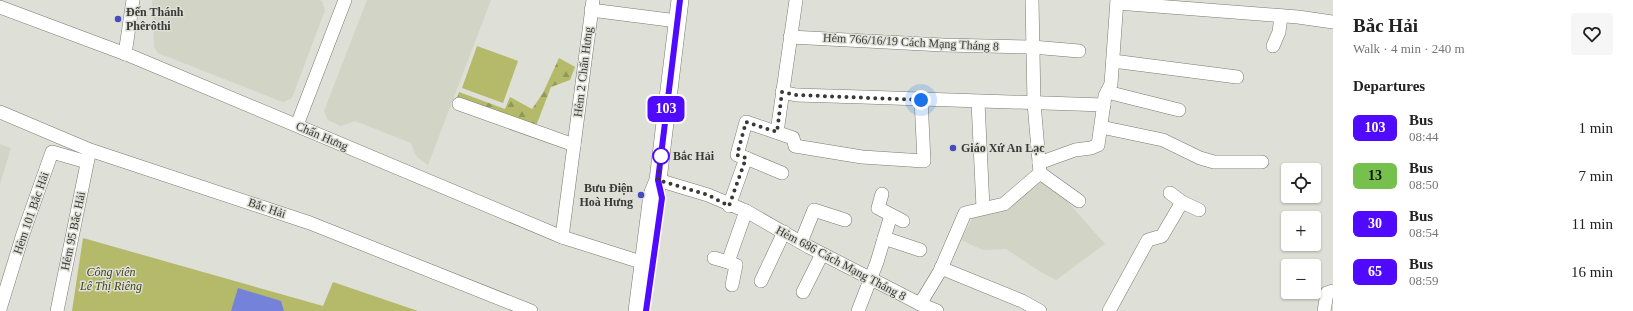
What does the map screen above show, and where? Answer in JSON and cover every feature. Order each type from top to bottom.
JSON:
[{"type":"main road","points":[[637,311],[652,195],[658,180],[680,0]]},
{"type":"main road","points":[[646,311],[662,198],[658,180]]},
{"type":"street","points":[[125,54],[133,0]]},
{"type":"street","points":[[296,125],[344,0]]},
{"type":"street","points":[[777,132],[796,0]]},
{"type":"street","points":[[1032,0],[1034,103],[1039,168],[1079,201]]},
{"type":"street","points":[[1262,162],[1214,162],[1200,158],[1163,140],[1101,127],[1105,98],[1111,84],[1117,1],[1333,22]]},
{"type":"street","points":[[592,5],[677,21]]},
{"type":"street","name":"Hẻm 2 Chấn Hưng","points":[[562,237],[592,5]]},
{"type":"street","name":"Chấn Hưng","points":[[0,7],[125,54],[562,237],[644,263]]},
{"type":"street","points":[[1273,46],[1279,32],[1281,16]]},
{"type":"street","name":"Hẻm 766/16/19 Cách Mạng Tháng 8","points":[[790,37],[943,45],[1032,47],[1079,51]]},
{"type":"street","points":[[1112,61],[1237,77]]},
{"type":"street","points":[[782,92],[796,95],[978,102],[1034,103],[1105,98],[1179,110]]},
{"type":"street","points":[[782,173],[737,155],[746,122],[793,138],[795,146],[862,157],[924,161],[921,100]]},
{"type":"street","points":[[978,102],[983,208]]},
{"type":"street","points":[[459,104],[574,145]]},
{"type":"street","name":"Bắc Hải","points":[[0,112],[89,156],[310,222],[531,311]]},
{"type":"street","name":"Hẻm 686 Cách Mạng Tháng 8","points":[[658,180],[708,195],[729,206],[746,211],[822,254],[920,304],[942,268],[965,213],[1004,204],[1039,168],[1075,150],[1091,148],[1098,145],[1101,127]]},
{"type":"street","name":"Hẻm 101 Bắc Hải","points":[[1,310],[23,234],[52,152],[89,156]]},
{"type":"street","name":"Hẻm 95 Bắc Hải","points":[[56,311],[89,156]]},
{"type":"street","points":[[729,206],[746,158]]},
{"type":"street","points":[[1170,193],[1182,202],[1199,210]]},
{"type":"street","points":[[882,194],[878,208],[903,221]]},
{"type":"street","points":[[1109,311],[1148,240],[1162,236],[1182,202]]},
{"type":"street","points":[[801,242],[814,210],[845,220]]},
{"type":"street","points":[[728,262],[746,211]]},
{"type":"street","points":[[858,311],[891,214]]},
{"type":"street","points":[[761,281],[784,232]]},
{"type":"street","points":[[884,238],[920,250]]},
{"type":"street","points":[[803,292],[822,254]]},
{"type":"street","points":[[714,258],[736,265],[732,285]]},
{"type":"street","points":[[942,268],[1022,301],[1040,311]]},
{"type":"street","points":[[1324,311],[1327,293],[1333,291]]},
{"type":"street","points":[[920,304],[937,311]]},
{"type":"shaded area","points":[[152,0],[320,0],[322,1],[325,10],[292,98],[283,102],[158,53],[154,47]]},
{"type":"shaded area","points":[[367,0],[491,0],[428,165],[416,156],[411,143],[355,121],[341,126],[328,120],[324,111]]},
{"type":"shaded area","points":[[0,144],[11,148],[0,184]]},
{"type":"shaded area","points":[[1044,175],[1105,244],[1056,280],[1006,249],[983,250],[961,240],[972,219],[986,212]]},
{"type":"green space","points":[[477,46],[518,61],[503,103],[462,88]]},
{"type":"green space","points":[[559,58],[575,67],[570,80],[551,87],[536,126],[457,98],[459,92],[505,109],[510,97],[532,109],[543,93]]},
{"type":"green space","name":"Công viên Lê Thị Riêng","points":[[83,238],[323,306],[333,282],[418,311],[72,311]]},
{"type":"water","points":[[238,288],[281,301],[284,311],[231,311]]},
{"type":"bus line","name":"103","points":[[646,311],[662,198],[658,180],[680,0]]},
{"type":"place","name":"Đến Thánh Phêrôthi","points":[[118,19]]},
{"type":"place","name":"Giáo Xứ An Lạc","points":[[953,148]]},
{"type":"place","name":"Bắc Hải","points":[[661,156]]},
{"type":"place","name":"Bưu Điện Hoà Hưng","points":[[641,195]]},
{"type":"route","points":[[661,156],[661,153],[658,180],[708,195],[729,206],[746,158],[737,155],[746,122],[777,132],[782,92],[796,95],[921,100]]}]
